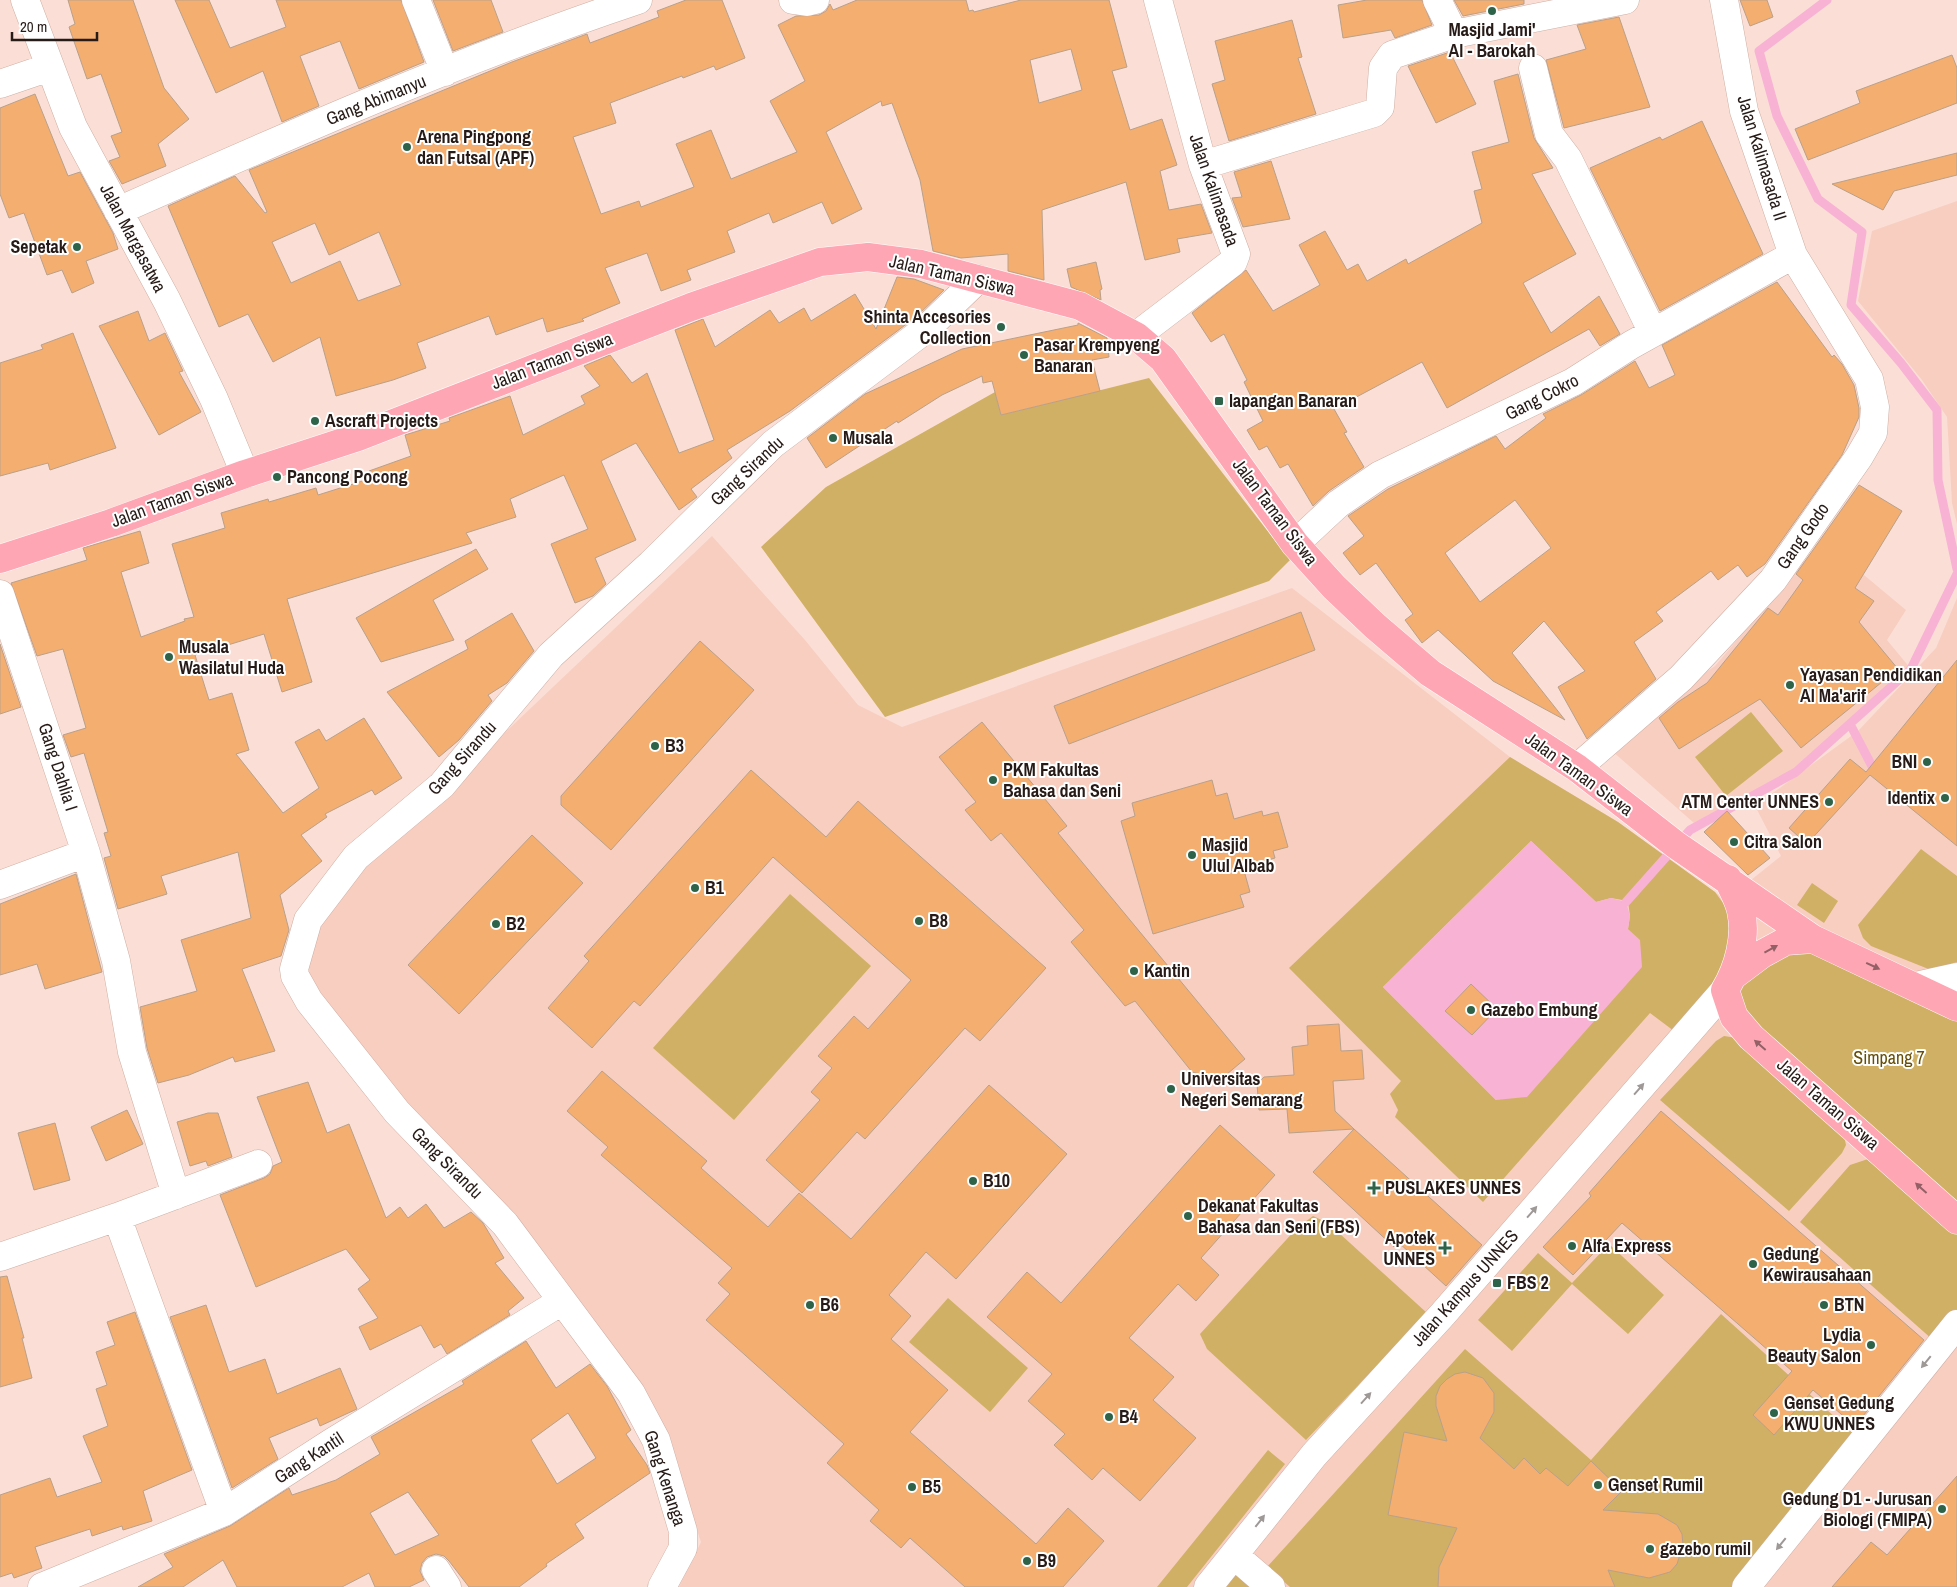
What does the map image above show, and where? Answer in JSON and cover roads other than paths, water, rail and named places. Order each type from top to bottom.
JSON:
[{"type":"main road","name":"Jalan Taman Siswa","points":[[0,559],[111,523],[245,474],[358,437],[691,307],[820,262],[868,257],[921,264],[1080,306],[1136,336],[1163,360],[1295,544],[1334,587],[1374,626],[1430,673],[1577,768],[1656,830],[1814,939],[1957,1007]]},
{"type":"main road","points":[[1728,879],[1741,910],[1744,930],[1730,982]]},
{"type":"main road","points":[[1744,930],[1768,908]]},
{"type":"main road","name":"Jalan Taman Siswa","points":[[1814,939],[1786,941],[1762,954],[1730,982],[1734,1017],[1751,1037],[1957,1220]]},
{"type":"street","name":"Jalan Margasatwa","points":[[26,0],[73,127],[167,301],[214,399],[245,474]]},
{"type":"street","points":[[416,0],[445,72]]},
{"type":"street","name":"Gang Abimanyu","points":[[118,211],[302,130],[610,4],[638,0]]},
{"type":"street","points":[[793,0],[807,2],[815,0]]},
{"type":"street","name":"Jalan Kalimasada","points":[[1136,336],[1233,262],[1236,254],[1203,165],[1158,0]]},
{"type":"street","points":[[1437,0],[1454,34]]},
{"type":"street","points":[[1203,165],[1374,113],[1380,107],[1383,68],[1392,55],[1454,34],[1626,0]]},
{"type":"street","name":"Jalan Kalimasada II","points":[[1724,0],[1744,111],[1793,255]]},
{"type":"street","points":[[0,84],[50,67]]},
{"type":"street","points":[[1533,68],[1549,134],[1568,159],[1653,333]]},
{"type":"street","name":"Gang Cokro","points":[[1295,544],[1338,504],[1380,475],[1573,382],[1653,333],[1793,255]]},
{"type":"street","name":"Gang Godo","points":[[1577,768],[1681,678],[1772,580],[1859,457],[1873,433],[1875,407],[1869,378],[1793,255]]},
{"type":"street","name":"Gang Sirandu","points":[[562,1302],[505,1224],[397,1112],[309,1001],[295,976],[294,969],[308,920],[356,856],[439,788],[560,646],[651,564],[773,444],[926,329],[978,279]]},
{"type":"street","name":"Gang Dahlia I","points":[[0,594],[86,854],[116,961],[132,1052],[176,1195]]},
{"type":"street","points":[[0,885],[86,854]]},
{"type":"street","points":[[1916,986],[1957,977]]},
{"type":"street","name":"Jalan Kampus UNNES","points":[[1208,1587],[1314,1455],[1443,1314],[1730,982]]},
{"type":"street","points":[[0,1257],[117,1217],[258,1164]]},
{"type":"street","points":[[117,1217],[224,1512]]},
{"type":"street","name":"Gang Kantil","points":[[42,1587],[224,1512],[331,1443],[562,1302]]},
{"type":"street","name":"Gang Kenanga","points":[[562,1302],[631,1393],[656,1440],[683,1532],[683,1548],[662,1587]]},
{"type":"street","points":[[1746,1587],[1957,1324]]},
{"type":"street","points":[[1234,1555],[1271,1587]]},
{"type":"waterway","points":[[1827,0],[1759,51],[1777,116],[1818,199],[1862,232],[1851,305],[1901,363],[1937,410],[1938,480],[1957,569]]},
{"type":"waterway","points":[[1626,902],[1690,830],[1796,772],[1911,669],[1957,574]]},
{"type":"waterway","points":[[1850,724],[1874,770]]},
{"type":"place","name":"Masjid Jami' Al - Barokah","points":[[1492,11]]},
{"type":"place","name":"Arena Pingpong dan Futsal (APF)","points":[[407,147]]},
{"type":"place","name":"Sepetak","points":[[77,247]]},
{"type":"place","name":"Shinta Accesories Collection","points":[[1001,327]]},
{"type":"place","name":"Pasar Krempyeng Banaran","points":[[1024,355]]},
{"type":"place","name":"lapangan Banaran","points":[[1219,401]]},
{"type":"place","name":"Ascraft Projects","points":[[315,421]]},
{"type":"place","name":"Musala","points":[[833,438]]},
{"type":"place","name":"Pancong Pocong","points":[[277,477]]},
{"type":"place","name":"Musala Wasilatul Huda","points":[[169,657]]},
{"type":"place","name":"Yayasan Pendidikan Al Ma'arif","points":[[1790,685]]},
{"type":"place","name":"B3","points":[[655,746]]},
{"type":"place","name":"BNI","points":[[1927,762]]},
{"type":"place","name":"PKM Fakultas Bahasa dan Seni","points":[[993,780]]},
{"type":"place","name":"Identix","points":[[1945,798]]},
{"type":"place","name":"ATM Center UNNES","points":[[1829,802]]},
{"type":"place","name":"Citra Salon","points":[[1734,842]]},
{"type":"place","name":"Masjid Ulul Albab","points":[[1192,855]]},
{"type":"place","name":"B1","points":[[695,888]]},
{"type":"place","name":"B8","points":[[919,921]]},
{"type":"place","name":"B2","points":[[496,924]]},
{"type":"place","name":"Kantin","points":[[1134,971]]},
{"type":"place","name":"Gazebo Embung","points":[[1471,1010]]},
{"type":"place","name":"Universitas Negeri Semarang","points":[[1171,1089]]},
{"type":"place","name":"B10","points":[[973,1181]]},
{"type":"place","name":"PUSLAKES UNNES","points":[[1374,1188]]},
{"type":"place","name":"Dekanat Fakultas Bahasa dan Seni (FBS)","points":[[1188,1216]]},
{"type":"place","name":"Alfa Express","points":[[1572,1246]]},
{"type":"place","name":"Apotek UNNES","points":[[1445,1248]]},
{"type":"place","name":"Gedung Kewirausahaan","points":[[1753,1264]]},
{"type":"place","name":"FBS 2","points":[[1497,1283]]},
{"type":"place","name":"B6","points":[[810,1305]]},
{"type":"place","name":"BTN","points":[[1824,1305]]},
{"type":"place","name":"Lydia Beauty Salon","points":[[1871,1345]]},
{"type":"place","name":"Genset Gedung KWU UNNES","points":[[1774,1413]]},
{"type":"place","name":"B4","points":[[1109,1417]]},
{"type":"place","name":"Genset Rumil","points":[[1598,1485]]},
{"type":"place","name":"B5","points":[[912,1487]]},
{"type":"place","name":"Gedung D1 - Jurusan Biologi (FMIPA)","points":[[1942,1509]]},
{"type":"place","name":"gazebo rumil","points":[[1650,1549]]},
{"type":"place","name":"B9","points":[[1027,1561]]},
{"type":"park label","name":"Simpang 7","points":[[1889,1058]]}]
